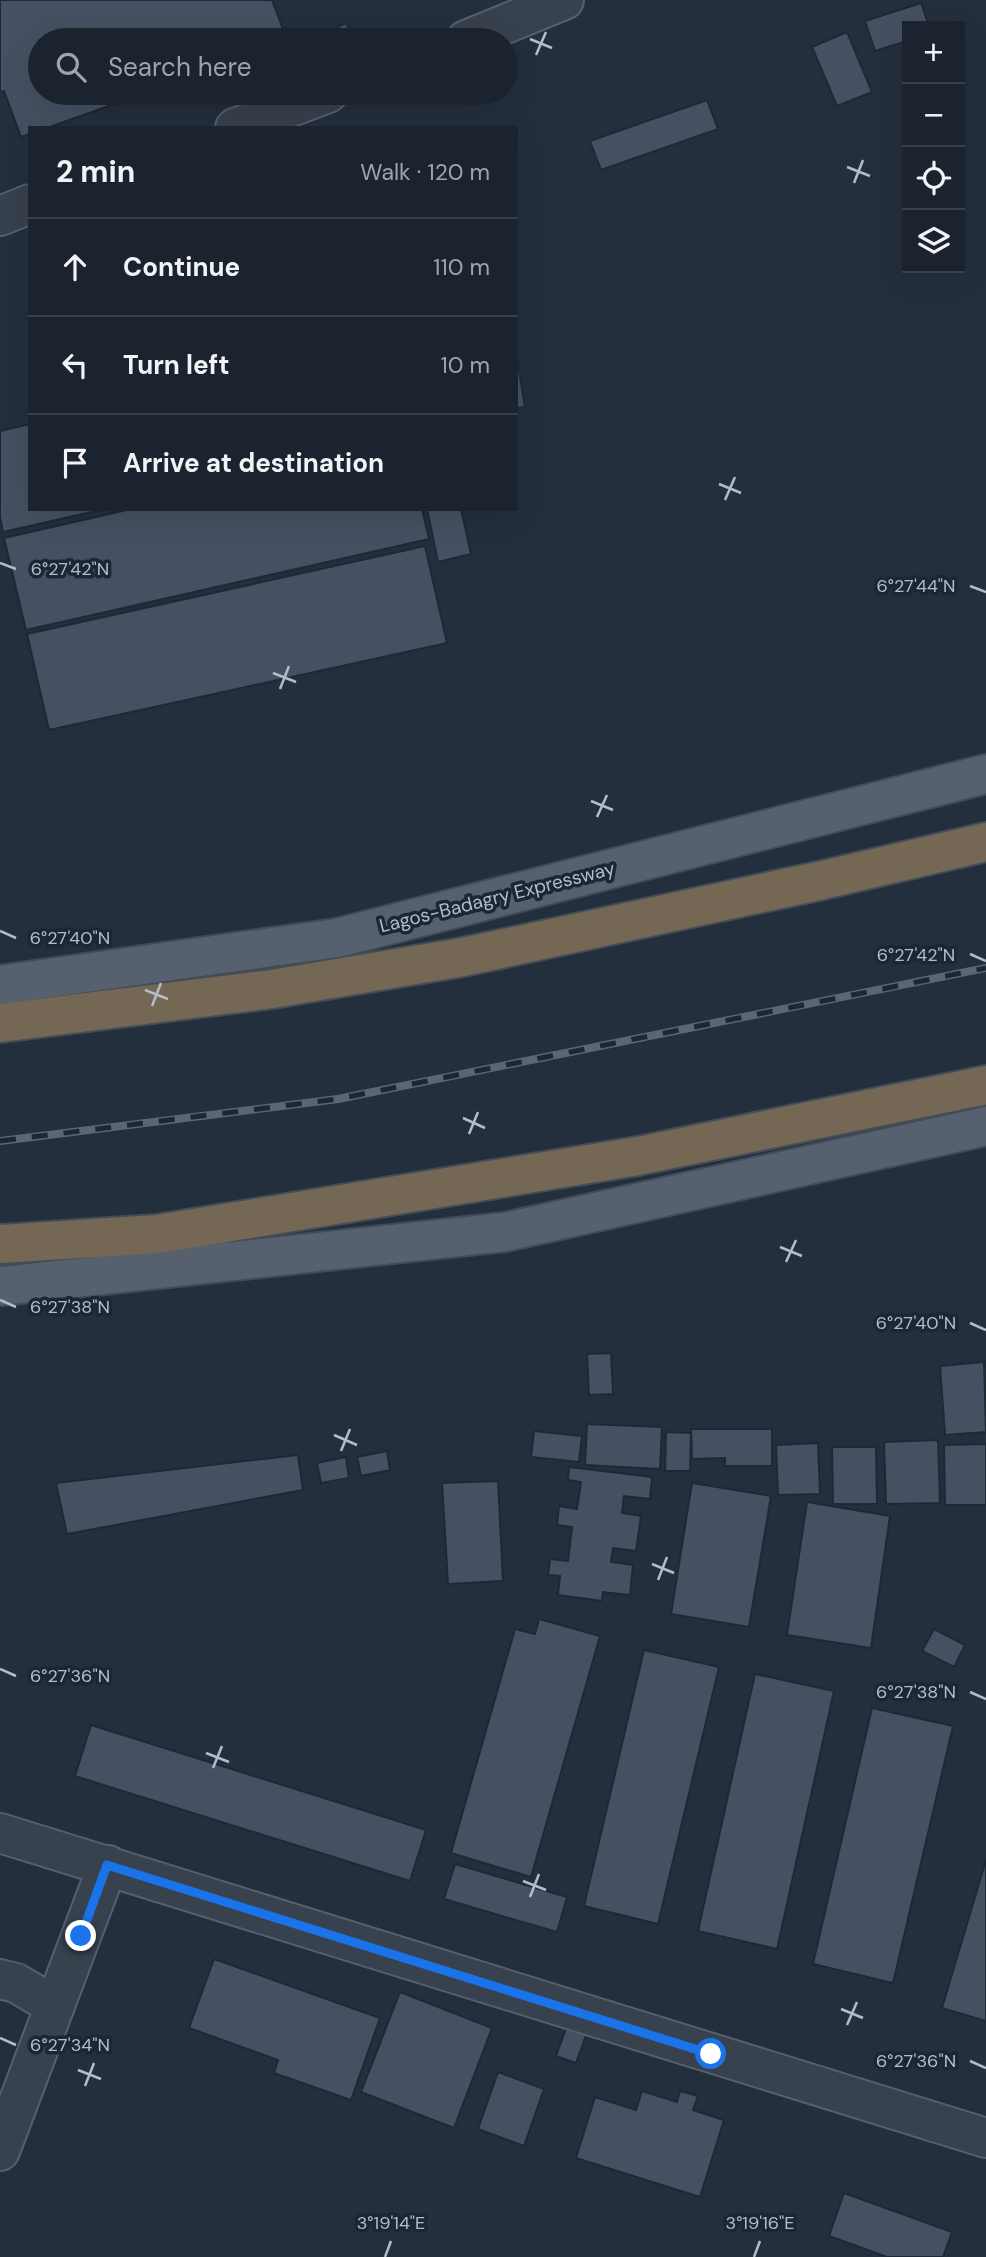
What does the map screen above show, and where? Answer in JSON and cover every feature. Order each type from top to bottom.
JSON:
[{"type":"highway","points":[[0,1023],[272,989],[463,957],[823,880],[986,842]]},
{"type":"highway","points":[[0,1244],[157,1234],[638,1156],[986,1085]]},
{"type":"main road","name":"Lagos-Badagry Expressway","points":[[0,985],[337,938],[986,774]]},
{"type":"main road","points":[[0,1286],[505,1232],[986,1126]]},
{"type":"street","points":[[495,28],[564,0]]},
{"type":"street","points":[[240,126],[296,105]]},
{"type":"street","points":[[0,216],[28,205]]},
{"type":"street","points":[[0,1833],[986,2138]]},
{"type":"street","points":[[0,2151],[107,1865]]},
{"type":"street","points":[[0,1979],[16,1983],[55,2006]]},
{"type":"building","points":[[0,0],[272,0],[282,28],[28,28],[28,105],[111,105],[53,126],[28,126],[28,135],[21,137],[4,91],[0,92]]},
{"type":"building","points":[[921,3],[927,21],[902,21],[902,43],[875,51],[865,21]]},
{"type":"building","points":[[346,23],[348,28],[336,28]]},
{"type":"building","points":[[847,32],[872,92],[837,106],[812,47]]},
{"type":"building","points":[[707,100],[718,129],[601,170],[590,141]]},
{"type":"building","points":[[518,364],[525,407],[518,408]]},
{"type":"building","points":[[28,424],[28,511],[96,511],[3,532],[0,517],[0,431]]},
{"type":"building","points":[[122,511],[422,511],[429,539],[26,630],[4,538]]},
{"type":"building","points":[[427,511],[461,511],[471,554],[438,562]]},
{"type":"building","points":[[425,546],[447,643],[49,730],[27,634]]},
{"type":"building","points":[[611,1353],[613,1394],[589,1395],[587,1354]]},
{"type":"building","points":[[984,1362],[986,1432],[945,1435],[940,1366]]},
{"type":"building","points":[[587,1424],[662,1427],[660,1469],[585,1465]]},
{"type":"building","points":[[691,1429],[772,1429],[772,1466],[725,1466],[725,1458],[692,1459]]},
{"type":"building","points":[[534,1431],[582,1436],[579,1462],[531,1457]]},
{"type":"building","points":[[666,1432],[691,1433],[690,1471],[665,1471]]},
{"type":"building","points":[[938,1440],[940,1503],[886,1504],[884,1442]]},
{"type":"building","points":[[818,1443],[820,1494],[778,1495],[776,1445]]},
{"type":"building","points":[[986,1444],[986,1505],[945,1505],[944,1445]]},
{"type":"building","points":[[832,1447],[876,1447],[877,1504],[833,1504]]},
{"type":"building","points":[[387,1451],[390,1470],[361,1476],[357,1457]]},
{"type":"building","points":[[298,1455],[303,1490],[67,1534],[56,1483]]},
{"type":"building","points":[[346,1457],[349,1478],[321,1483],[317,1463]]},
{"type":"building","points":[[569,1467],[652,1477],[650,1499],[624,1496],[622,1513],[641,1516],[636,1551],[613,1548],[611,1562],[633,1565],[630,1595],[603,1592],[602,1601],[558,1595],[560,1576],[548,1575],[550,1559],[568,1561],[572,1527],[557,1525],[559,1506],[577,1509],[581,1482],[568,1480]]},
{"type":"building","points":[[498,1481],[503,1581],[448,1584],[442,1483]]},
{"type":"building","points":[[692,1483],[771,1496],[749,1627],[671,1614]]},
{"type":"building","points":[[807,1502],[890,1516],[871,1648],[787,1635]]},
{"type":"building","points":[[539,1619],[600,1636],[531,1877],[451,1853],[515,1629],[535,1634]]},
{"type":"building","points":[[934,1629],[965,1645],[954,1667],[922,1651]]},
{"type":"building","points":[[644,1650],[719,1667],[658,1924],[584,1906]]},
{"type":"building","points":[[755,1674],[834,1691],[777,1949],[698,1931]]},
{"type":"building","points":[[872,1708],[953,1726],[893,1983],[813,1964]]},
{"type":"building","points":[[91,1725],[426,1830],[410,1881],[75,1776]]},
{"type":"building","points":[[986,1860],[986,2021],[942,2008]]},
{"type":"building","points":[[455,1864],[567,1897],[557,1932],[444,1899]]},
{"type":"building","points":[[214,1959],[380,2018],[351,2100],[274,2073],[278,2060],[189,2028]]},
{"type":"building","points":[[400,1992],[492,2028],[454,2128],[361,2092]]},
{"type":"building","points":[[568,2023],[588,2030],[576,2063],[556,2056]]},
{"type":"building","points":[[498,2072],[544,2089],[524,2146],[478,2129]]},
{"type":"building","points":[[642,2091],[677,2102],[680,2091],[698,2096],[693,2110],[724,2120],[700,2197],[576,2158],[595,2097],[636,2110]]},
{"type":"building","points":[[844,2193],[952,2232],[943,2257],[887,2257],[829,2236]]},
{"type":"railway","points":[[0,1141],[338,1099],[986,968]]},
{"type":"route","points":[[81,1936],[107,1865],[711,2054]]}]
